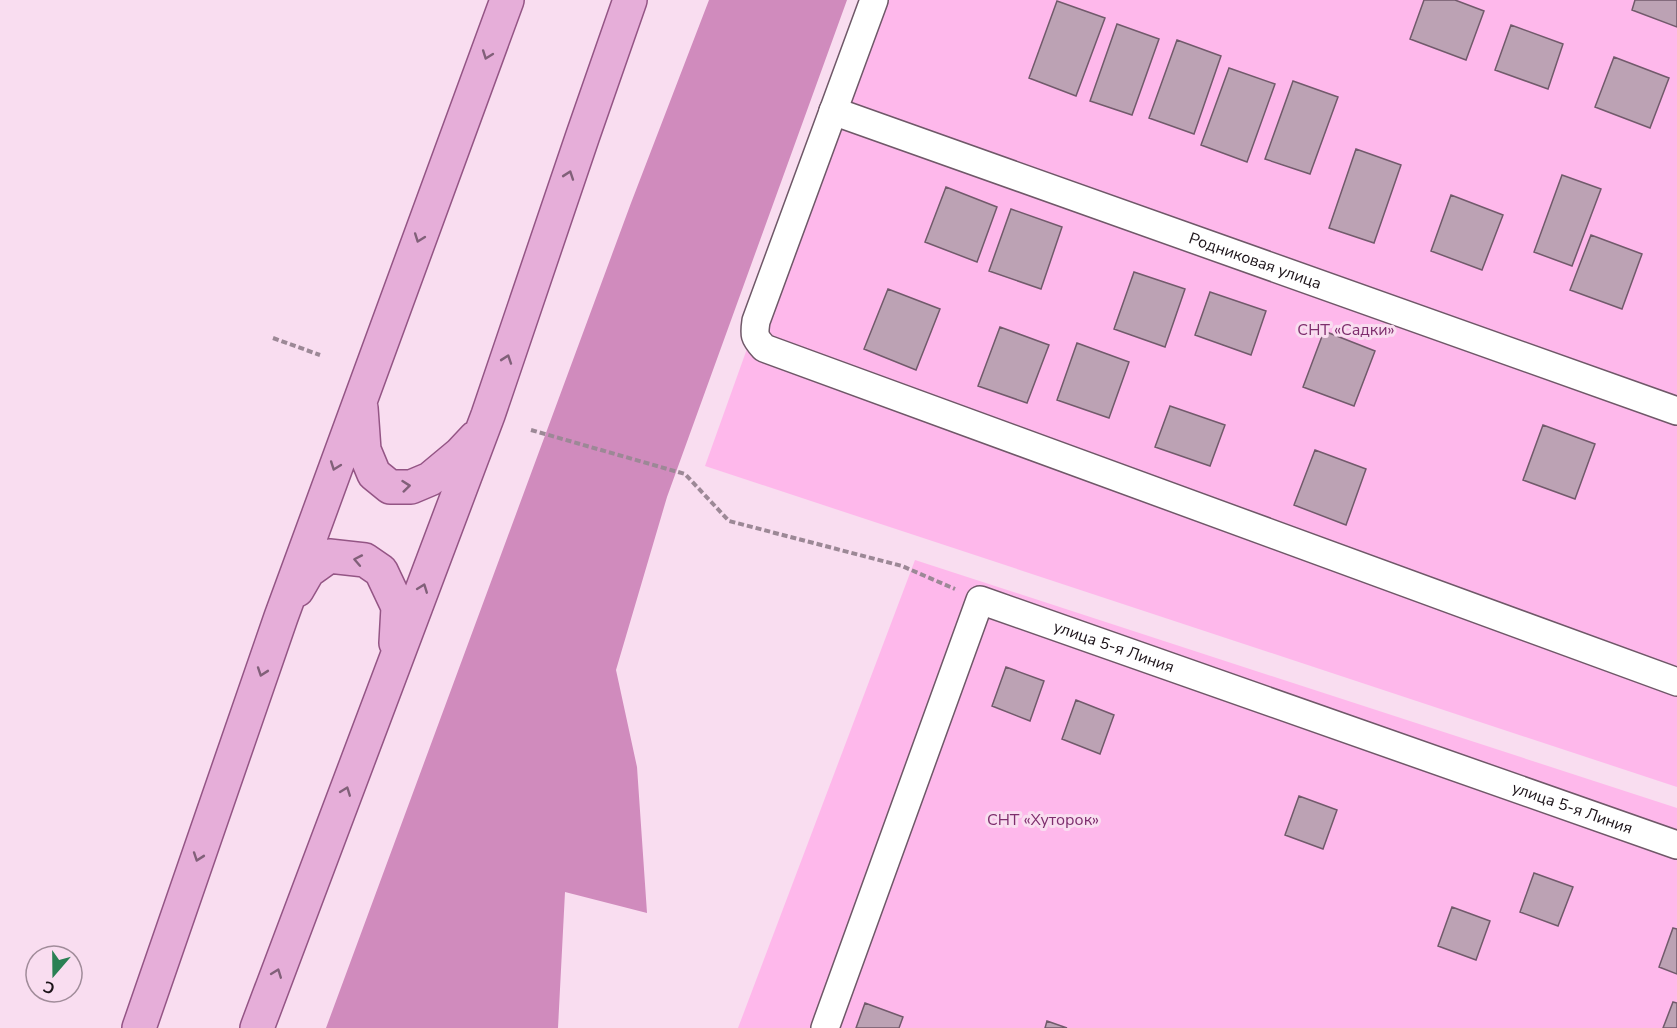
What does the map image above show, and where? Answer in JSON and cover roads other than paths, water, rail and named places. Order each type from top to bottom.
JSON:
[{"type":"main road","points":[[139,1028],[281,617],[507,0]]},
{"type":"main road","points":[[257,1028],[488,415],[630,0]]},
{"type":"main road","points":[[370,372],[361,398],[364,450],[374,474],[390,487],[411,487],[430,479],[473,441],[488,415]]},
{"type":"main road","points":[[281,617],[308,571],[329,556],[365,560],[381,571],[398,607],[395,662]]},
{"type":"street","points":[[874,0],[756,321],[754,333],[764,348],[1677,681]]},
{"type":"street","name":"Родниковая улица","points":[[833,111],[1677,411]]},
{"type":"street","name":"улица 5-я Линия","points":[[825,1028],[980,600],[1677,845]]},
{"type":"park label","name":"СНТ «Садки»","points":[[1346,330]]},
{"type":"park label","name":"СНТ «Хуторок»","points":[[1043,820]]}]
